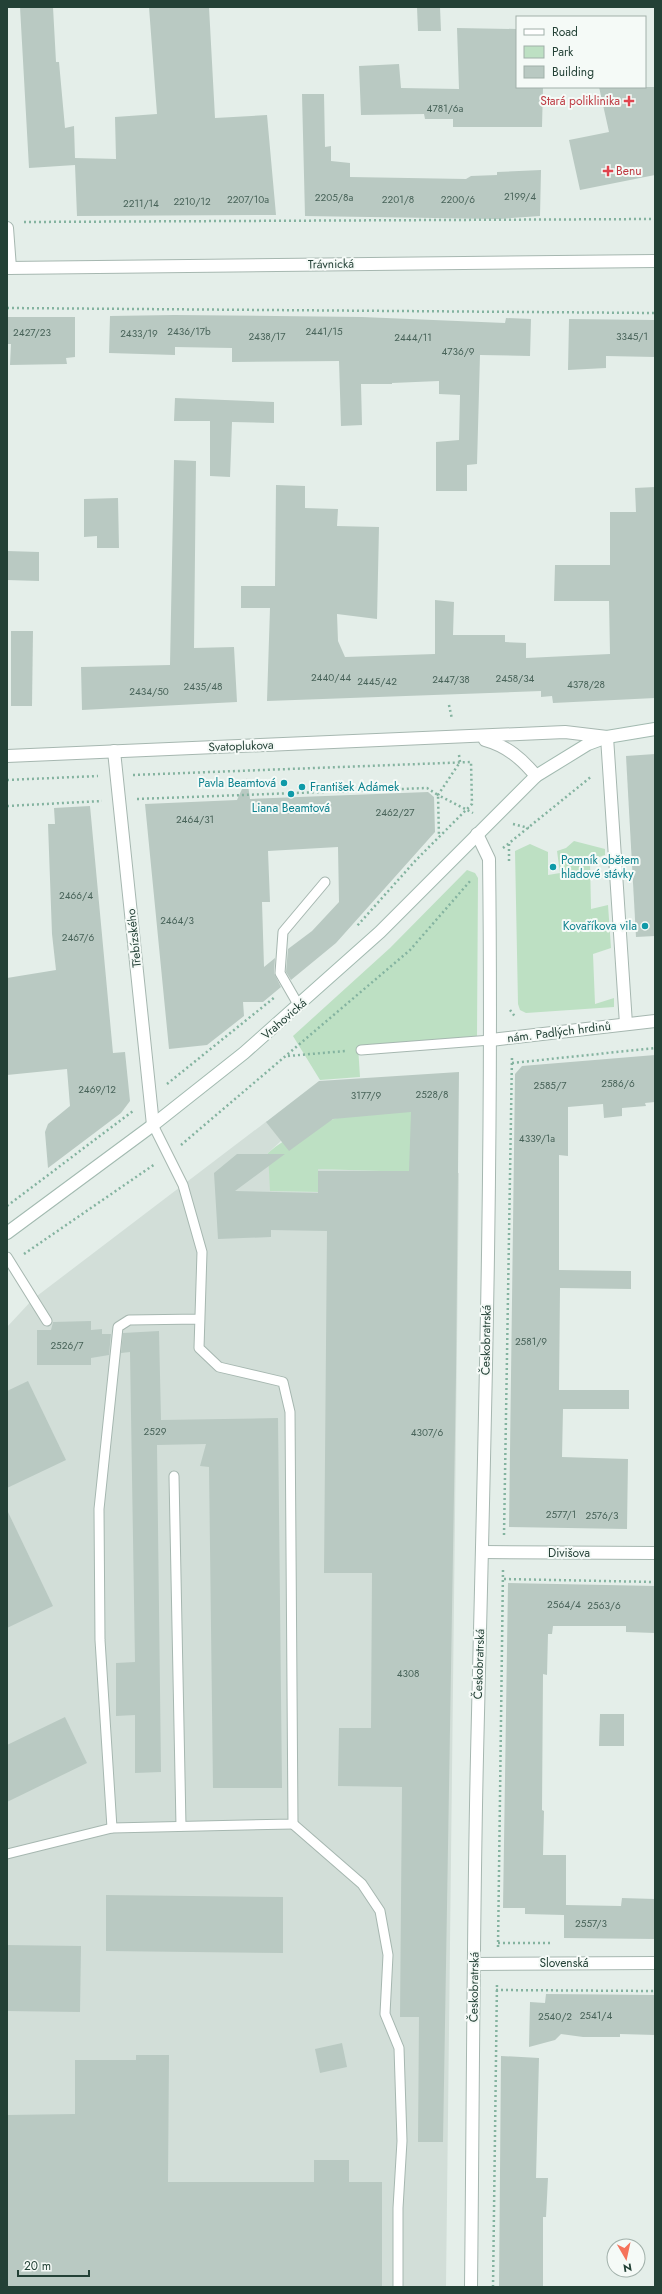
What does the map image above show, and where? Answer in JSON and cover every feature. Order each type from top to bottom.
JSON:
[{"type":"street","points":[[7,228],[8,268]]},
{"type":"street","name":"Trávnická","points":[[8,268],[655,261]]},
{"type":"street","name":"Svatoplukova","points":[[474,737],[498,743],[512,751],[527,764],[536,776],[588,744],[608,737],[655,729]]},
{"type":"street","name":"Svatoplukova","points":[[7,756],[456,738],[565,732],[608,737]]},
{"type":"street","name":"nám. Padlých hrdinů","points":[[477,834],[490,859],[491,1040],[626,1024],[608,737]]},
{"type":"street","name":"Třebízského","points":[[114,751],[153,1125]]},
{"type":"street","name":"Vrahovická","points":[[7,1233],[153,1125],[244,1054],[380,932],[536,776]]},
{"type":"street","points":[[626,1024],[655,1021]]},
{"type":"street","name":"Českobratrská","points":[[471,2287],[476,1765],[483,1552],[491,1040]]},
{"type":"street","name":"Divišova","points":[[483,1552],[655,1553]]},
{"type":"street","name":"Slovenská","points":[[474,1964],[655,1963]]},
{"type":"lane","points":[[299,1006],[280,973],[284,932],[325,882]]},
{"type":"lane","name":"nám. Padlých hrdinů","points":[[361,1050],[491,1040]]},
{"type":"lane","points":[[153,1125],[183,1185],[202,1252],[199,1348],[219,1367],[283,1382],[290,1412],[293,1824]]},
{"type":"lane","points":[[9,1260],[47,1321]]},
{"type":"lane","points":[[112,1828],[100,1640],[99,1509],[118,1327],[129,1320],[200,1319]]},
{"type":"lane","points":[[174,1476],[181,1826]]},
{"type":"lane","points":[[7,1854],[112,1828],[293,1824],[362,1884],[380,1911],[388,1955],[385,2014],[398,2048],[402,2141],[398,2208],[398,2287]]},
{"type":"path","points":[[22,222],[655,218]]},
{"type":"path","points":[[7,308],[655,313]]},
{"type":"path","points":[[440,837],[438,795],[460,762],[449,705]]},
{"type":"path","points":[[9,1260],[168,1156],[288,1056],[410,950],[490,859],[610,761]]},
{"type":"path","points":[[7,780],[471,762],[472,804],[416,860],[354,929]]},
{"type":"path","points":[[7,806],[427,788],[466,811]]},
{"type":"path","points":[[509,844],[509,867]]},
{"type":"path","points":[[7,1206],[150,1097],[287,986]]},
{"type":"path","points":[[510,1005],[510,1013],[517,1019]]},
{"type":"path","points":[[493,2287],[496,1990],[512,1063],[511,1021],[514,1016]]},
{"type":"path","points":[[512,1063],[655,1048]]},
{"type":"path","points":[[288,1056],[361,1050]]},
{"type":"path","points":[[504,1579],[655,1582]]},
{"type":"path","points":[[496,1990],[655,1991]]},
{"type":"shaded area","points":[[267,1121],[282,1140],[268,1153],[271,1191],[318,1192],[318,1169],[459,1173],[446,2287],[7,2287],[7,1327],[33,1299]]},
{"type":"green space","points":[[574,841],[605,849],[605,855],[590,860],[591,909],[608,905],[611,948],[593,954],[595,1004],[614,998],[614,1007],[526,1013],[520,1010],[518,1004],[515,851],[530,844],[548,852],[548,875],[560,873],[557,851],[566,848]]},
{"type":"green space","points":[[467,870],[475,873],[478,878],[477,1037],[358,1046],[360,1077],[320,1080],[293,1036],[390,948]]},
{"type":"green space","points":[[412,1102],[411,1172],[318,1169],[319,1192],[270,1191],[268,1153],[284,1141],[318,1124],[336,1118]]},
{"type":"building","points":[[20,7],[53,7],[56,62],[59,62],[65,128],[74,126],[75,158],[116,159],[115,117],[157,114],[149,7],[209,7],[215,118],[267,115],[276,215],[77,216],[75,165],[29,168]]},
{"type":"building","points":[[417,7],[440,7],[441,31],[418,31]]},
{"type":"building","points":[[457,28],[516,29],[516,88],[543,88],[542,127],[453,127],[453,119],[425,119],[424,114],[361,115],[359,66],[399,64],[401,88],[459,89]]},
{"type":"building","name":"Stará poliklinika","points":[[655,87],[655,175],[580,190],[569,140],[609,132],[599,88]]},
{"type":"building","points":[[302,94],[324,94],[325,147],[331,146],[331,161],[350,163],[350,177],[466,179],[471,176],[497,175],[497,172],[541,170],[540,216],[498,219],[305,216]]},
{"type":"building","points":[[174,315],[362,317],[505,323],[506,318],[531,319],[530,356],[480,355],[477,464],[467,465],[467,491],[436,491],[436,442],[459,440],[460,395],[439,394],[439,381],[361,384],[362,425],[341,426],[339,361],[232,362],[232,348],[175,347],[175,355],[109,353],[110,316]]},
{"type":"building","points":[[7,317],[75,317],[75,357],[66,358],[67,364],[10,365],[11,344],[7,344]]},
{"type":"building","points":[[569,319],[655,320],[655,357],[606,356],[606,368],[568,370]]},
{"type":"building","points":[[175,398],[274,402],[274,423],[232,422],[230,477],[210,476],[210,421],[174,421]]},
{"type":"building","points":[[174,460],[196,461],[194,648],[234,647],[237,702],[82,710],[81,667],[170,665]]},
{"type":"building","points":[[276,485],[305,486],[305,508],[338,509],[337,526],[379,527],[377,619],[337,614],[338,641],[345,657],[435,654],[435,600],[454,602],[453,635],[505,635],[505,642],[526,643],[526,658],[610,654],[609,601],[554,601],[555,565],[610,565],[610,512],[636,512],[635,488],[655,487],[655,698],[553,703],[552,696],[541,697],[541,691],[267,701],[270,608],[241,608],[241,586],[275,586]]},
{"type":"building","points":[[118,498],[119,548],[97,548],[97,536],[84,537],[84,499]]},
{"type":"building","points":[[7,551],[39,552],[39,581],[7,580]]},
{"type":"building","points":[[11,631],[33,631],[32,706],[11,706]]},
{"type":"building","points":[[655,754],[655,936],[636,937],[626,756]]},
{"type":"building","points":[[247,778],[250,799],[428,792],[434,797],[435,832],[336,943],[291,980],[286,972],[288,949],[312,931],[339,902],[338,847],[268,851],[270,902],[262,902],[264,967],[275,958],[274,973],[281,987],[263,1002],[243,1002],[244,1016],[207,1045],[169,1049],[145,804],[237,800]]},
{"type":"building","points":[[90,806],[113,1053],[125,1052],[130,1101],[121,1113],[48,1168],[45,1132],[48,1124],[70,1106],[67,1069],[7,1075],[7,978],[56,970],[52,934],[48,824],[55,824],[54,808]]},
{"type":"building","points":[[655,1055],[655,1102],[645,1103],[646,1106],[622,1108],[622,1116],[604,1118],[603,1104],[568,1107],[568,1156],[559,1155],[559,1270],[631,1271],[631,1289],[560,1288],[559,1390],[629,1390],[629,1409],[563,1409],[562,1457],[628,1459],[627,1529],[509,1527],[515,1074],[522,1066]]},
{"type":"building","points":[[459,1072],[456,1375],[443,2142],[418,2142],[419,2017],[400,2017],[402,1787],[338,1786],[339,1728],[371,1728],[372,1573],[324,1573],[327,1231],[271,1230],[271,1237],[218,1239],[214,1173],[237,1154],[285,1154],[235,1191],[318,1193],[318,1171],[409,1171],[411,1112],[333,1119],[289,1151],[266,1122],[319,1081]]},
{"type":"building","points":[[91,1321],[91,1330],[102,1329],[102,1334],[111,1334],[109,1355],[91,1358],[91,1365],[37,1365],[37,1330],[51,1330],[53,1322]]},
{"type":"building","points":[[159,1331],[161,1420],[278,1418],[282,1788],[213,1788],[209,1467],[200,1466],[206,1444],[157,1445],[161,1772],[135,1773],[135,1715],[116,1716],[116,1663],[135,1662],[130,1352],[121,1353],[123,1333]]},
{"type":"building","points":[[28,1381],[66,1460],[7,1488],[7,1391]]},
{"type":"building","points":[[7,1510],[53,1606],[7,1628]]},
{"type":"building","points":[[508,1583],[655,1586],[655,1633],[626,1632],[626,1626],[553,1626],[552,1634],[548,1634],[547,1675],[543,1674],[542,1810],[544,1811],[543,1855],[566,1855],[566,1905],[621,1906],[622,1898],[655,1899],[655,1939],[564,1938],[564,1915],[525,1914],[525,1908],[503,1908]]},
{"type":"building","points":[[600,1714],[624,1714],[624,1746],[599,1746]]},
{"type":"building","points":[[65,1717],[87,1763],[7,1802],[7,1745]]},
{"type":"building","points":[[106,1895],[283,1897],[283,1953],[106,1951]]},
{"type":"building","points":[[7,1945],[81,1946],[80,2012],[7,2011]]},
{"type":"building","points":[[546,1994],[655,1995],[655,2035],[620,2034],[620,2037],[583,2037],[561,2034],[555,2040],[529,2047],[530,2002],[545,2003]]},
{"type":"building","points":[[342,2043],[347,2067],[320,2073],[315,2049]]},
{"type":"building","points":[[136,2055],[169,2055],[168,2182],[314,2182],[314,2160],[349,2160],[349,2182],[382,2182],[382,2287],[7,2287],[7,2115],[75,2114],[75,2060],[136,2060]]},
{"type":"building","points":[[501,2056],[539,2058],[536,2178],[548,2178],[546,2217],[543,2217],[543,2287],[499,2287]]},
{"type":"place","name":"Stará poliklinika","points":[[629,101]]},
{"type":"place","name":"Benu","points":[[608,171]]},
{"type":"place","name":"Pavla Beamtová","points":[[284,783]]},
{"type":"place","name":"František Adámek","points":[[302,787]]},
{"type":"place","name":"Liana Beamtová","points":[[291,794]]},
{"type":"place","name":"Pomník obětem hladové stávky","points":[[553,867]]},
{"type":"place","name":"Kovaříkova vila","points":[[645,926]]}]
